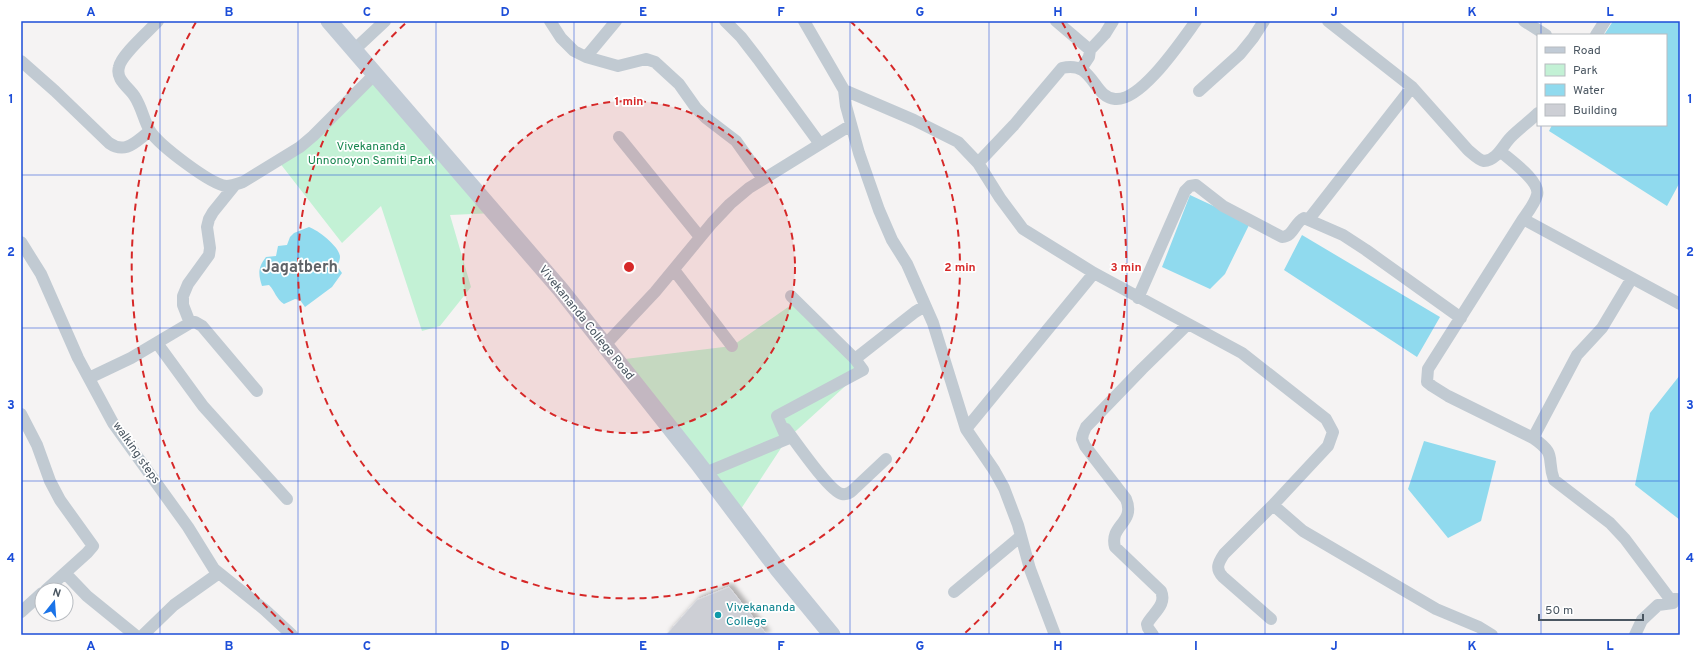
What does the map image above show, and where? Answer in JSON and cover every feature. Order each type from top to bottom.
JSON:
[{"type":"street","points":[[158,21],[123,58],[118,67],[119,75],[122,82],[134,95],[141,107],[150,131],[159,141],[181,160],[215,182],[224,186],[234,186],[243,182],[300,147],[313,136],[374,74]]},
{"type":"street","name":"Vivekananda College Road","points":[[329,21],[561,290],[706,473],[777,568],[832,635]]},
{"type":"street","points":[[354,50],[385,21]]},
{"type":"street","points":[[550,21],[561,38],[574,51],[586,57],[618,66],[646,60],[655,62],[679,84],[696,108],[706,118],[736,141],[763,179]]},
{"type":"street","points":[[586,57],[616,21]]},
{"type":"street","points":[[725,21],[758,59],[820,144]]},
{"type":"street","points":[[804,21],[844,90],[851,125],[859,153],[879,210],[892,240],[907,264],[926,306],[938,338],[966,429],[994,470],[1004,488],[1021,536],[1030,569],[1054,635]]},
{"type":"street","points":[[1056,21],[1090,50]]},
{"type":"street","points":[[1081,69],[1089,57],[1090,50],[1113,21]]},
{"type":"street","points":[[978,163],[1062,68],[1070,66],[1081,69],[1086,72],[1106,96],[1114,99],[1123,99],[1135,93],[1154,75],[1196,21]]},
{"type":"street","points":[[1199,91],[1240,54],[1264,21]]},
{"type":"street","points":[[1328,21],[1412,87],[1468,150],[1484,161],[1491,159],[1500,152],[1511,137],[1537,114]]},
{"type":"street","points":[[1524,21],[1544,34]]},
{"type":"street","points":[[1597,34],[1605,21]]},
{"type":"street","points":[[21,61],[115,148],[122,149],[131,146],[150,131]]},
{"type":"street","points":[[1309,219],[1412,87]]},
{"type":"street","points":[[844,90],[914,120],[958,142],[978,163],[1000,198],[1024,229],[1094,273],[1242,353],[1326,419],[1333,432],[1328,446],[1273,505],[1224,554],[1217,567],[1218,572],[1223,577],[1271,619]]},
{"type":"street","points":[[605,345],[674,270],[700,237],[730,204],[763,179],[851,125]]},
{"type":"street","points":[[619,137],[700,237]]},
{"type":"street","points":[[1500,152],[1537,186],[1538,194],[1524,219],[1428,369],[1427,382],[1448,396],[1533,438],[1542,445],[1549,453],[1552,462],[1551,473],[1554,480],[1610,524],[1625,539],[1677,601],[1658,605],[1642,620],[1638,634]]},
{"type":"street","points":[[1138,298],[1185,191],[1190,186],[1196,185],[1223,206],[1282,237],[1292,233],[1300,220],[1304,218],[1343,235],[1461,318]]},
{"type":"street","points":[[190,323],[183,305],[183,296],[188,284],[209,256],[210,248],[207,227],[209,219],[234,186]]},
{"type":"street","points":[[1524,219],[1680,304]]},
{"type":"street","name":"walking steps","points":[[21,242],[41,274],[78,358],[113,423],[188,527],[214,569],[273,617],[292,635]]},
{"type":"street","points":[[674,270],[732,346]]},
{"type":"street","points":[[966,429],[1094,273]]},
{"type":"street","points":[[1533,438],[1577,355],[1602,328],[1632,278]]},
{"type":"street","points":[[777,416],[863,370],[855,359],[792,296]]},
{"type":"street","points":[[855,359],[915,312],[926,306]]},
{"type":"street","points":[[89,378],[157,343],[190,323],[195,322],[202,326],[257,391]]},
{"type":"street","points":[[1153,635],[1147,624],[1163,601],[1163,596],[1161,591],[1115,547],[1113,541],[1115,534],[1128,515],[1129,507],[1121,492],[1085,446],[1082,439],[1086,427],[1188,324]]},
{"type":"street","points":[[157,343],[203,406],[287,499]]},
{"type":"street","points":[[21,414],[37,444],[50,480],[60,500],[93,546],[54,582]]},
{"type":"street","points":[[706,473],[787,439],[777,416]]},
{"type":"street","points":[[777,416],[821,475],[836,492],[841,494],[847,494],[853,490],[886,459]]},
{"type":"street","points":[[1273,505],[1303,531],[1436,609],[1479,627],[1492,635]]},
{"type":"street","points":[[954,592],[1021,536]]},
{"type":"street","points":[[65,572],[87,596],[135,635]]},
{"type":"street","points":[[143,635],[174,605],[220,573]]},
{"type":"street","points":[[22,610],[34,600]]},
{"type":"green space","name":"Vivekananda Unnonoyon Samiti Park","points":[[374,78],[495,213],[450,215],[471,287],[440,326],[422,331],[381,206],[342,243],[279,162]]},
{"type":"green space","points":[[794,303],[863,370],[787,439],[737,515],[617,360],[732,346]]},
{"type":"water","points":[[1613,21],[1680,21],[1680,182],[1667,206],[1549,131],[1552,126],[1667,126],[1667,34],[1605,34]]},
{"type":"water","points":[[1190,195],[1250,223],[1225,274],[1210,289],[1162,267]]},
{"type":"water","points":[[309,227],[323,235],[333,244],[339,253],[340,257],[337,266],[342,273],[332,287],[305,307],[300,300],[295,299],[284,304],[279,300],[269,285],[262,286],[259,274],[260,267],[266,257],[276,256],[278,246],[287,245],[290,237],[294,233]]},
{"type":"water","points":[[1302,235],[1440,317],[1417,357],[1284,270]]},
{"type":"water","points":[[1680,375],[1680,520],[1635,485],[1650,413]]},
{"type":"water","points":[[1424,441],[1496,461],[1481,521],[1448,538],[1408,489]]},
{"type":"building","name":"Vivekananda College","points":[[729,587],[767,635],[666,635],[697,600]]},
{"type":"place","name":"Vivekananda College","points":[[718,615]]},
{"type":"district","name":"Jagatberh","points":[[300,268]]}]
